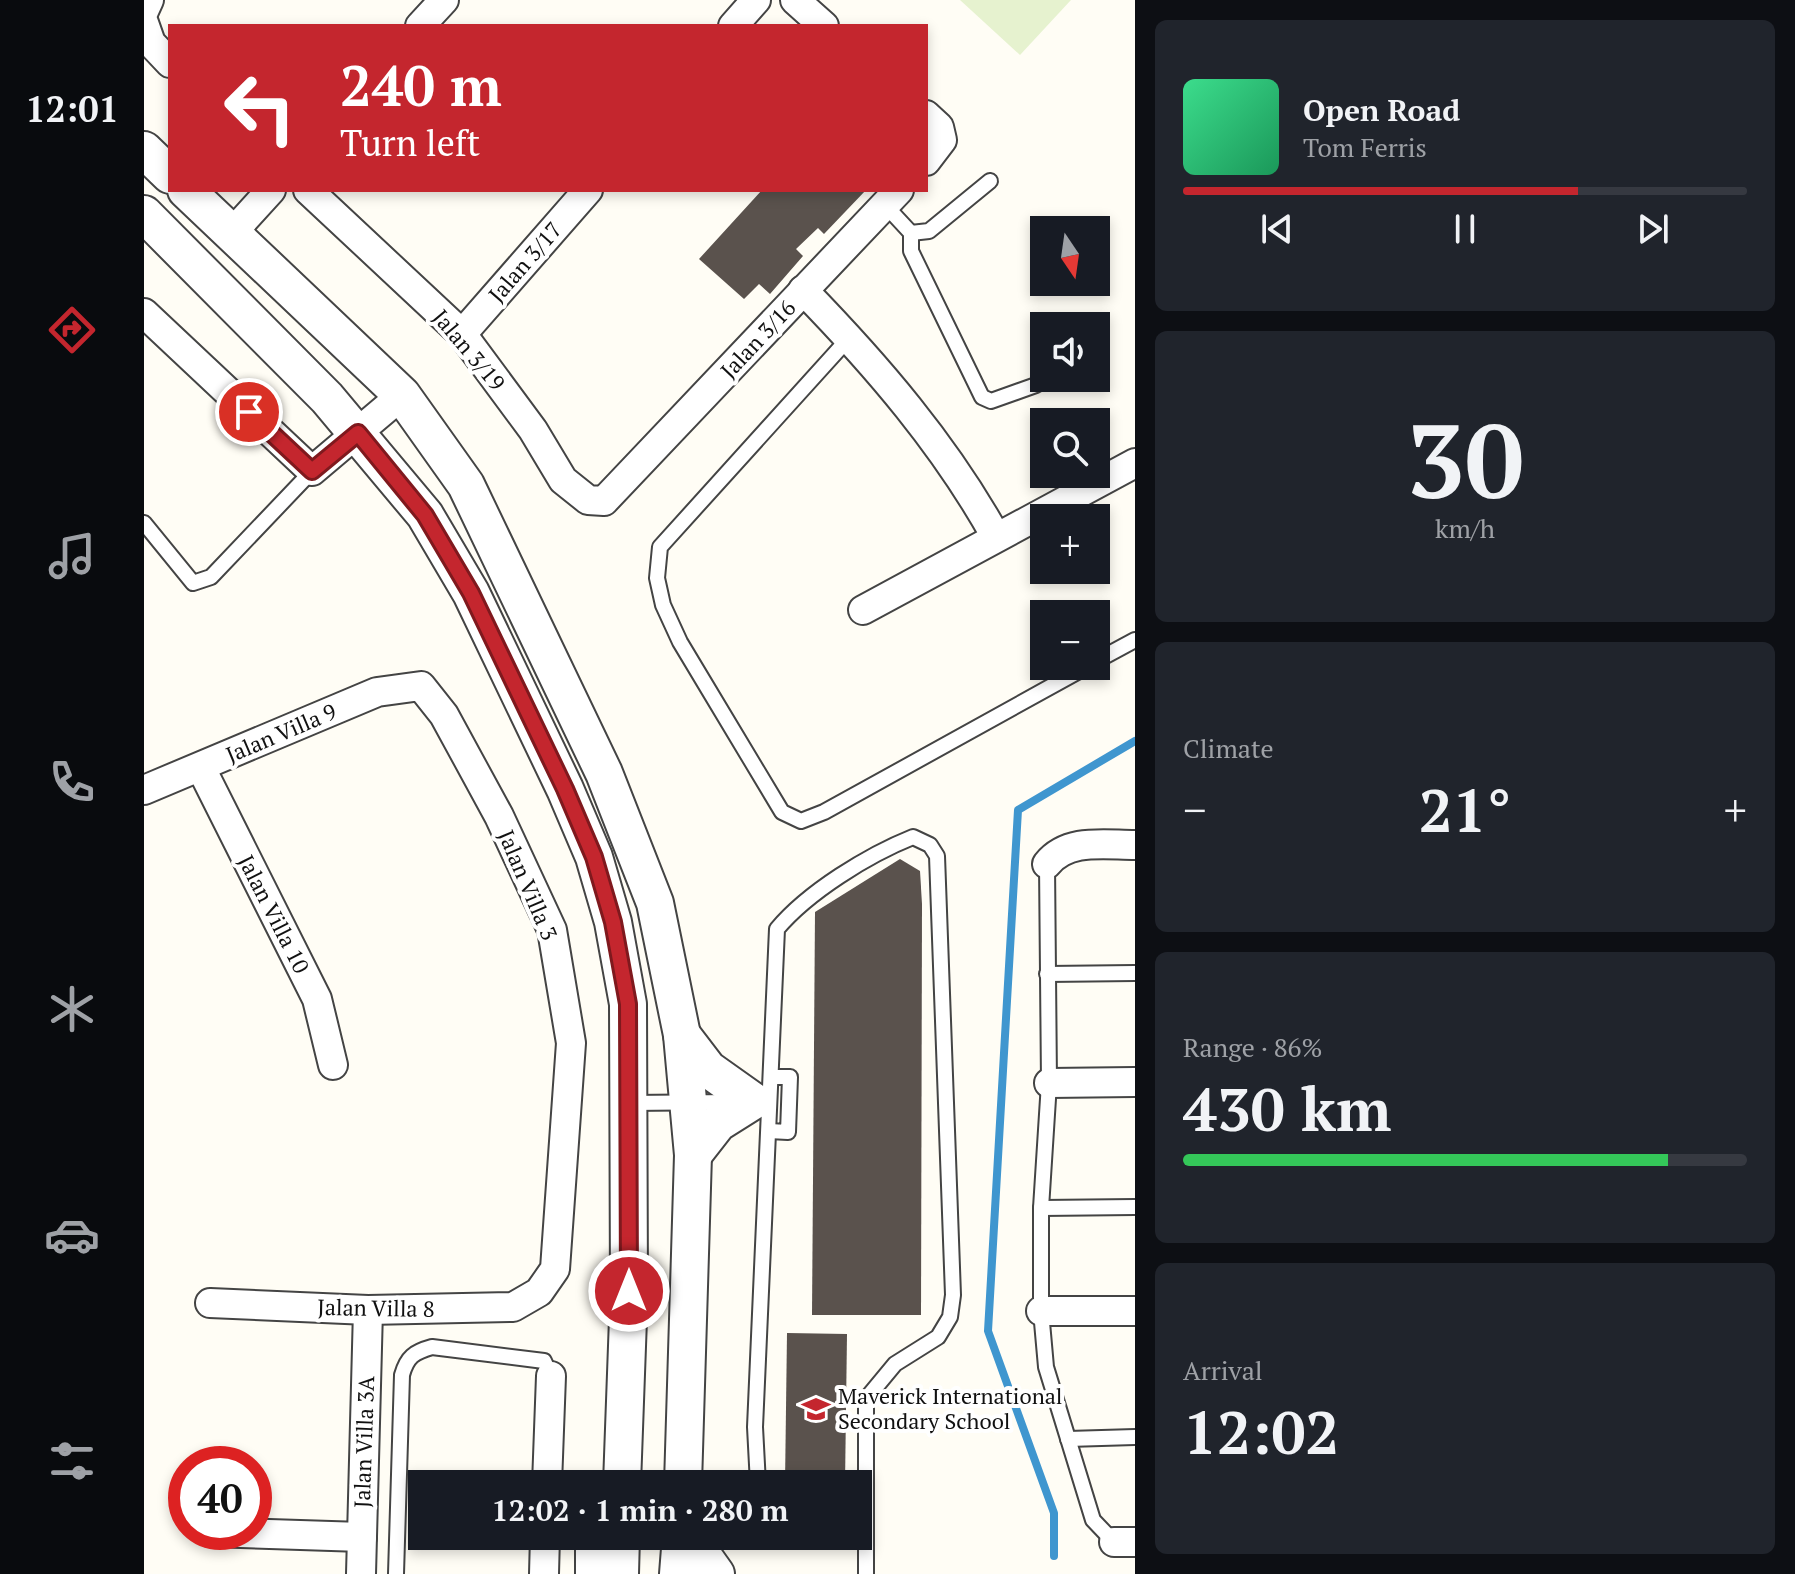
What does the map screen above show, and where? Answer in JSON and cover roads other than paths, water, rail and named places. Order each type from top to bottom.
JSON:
[{"type":"street","points":[[144,11],[149,0]]},
{"type":"street","points":[[422,24],[444,0]]},
{"type":"street","points":[[735,24],[756,0]]},
{"type":"street","points":[[795,0],[822,24]]},
{"type":"street","points":[[144,23],[151,43],[168,61]]},
{"type":"street","points":[[928,158],[942,140],[933,121]]},
{"type":"street","points":[[144,150],[168,173]]},
{"type":"street","points":[[188,192],[402,395],[466,485],[604,773],[655,903],[682,1035],[691,1104],[693,1155],[683,1470]]},
{"type":"street","points":[[232,233],[269,192]]},
{"type":"street","name":"Jalan 3/19","points":[[310,192],[462,334],[533,430],[563,480],[588,500],[604,501],[618,489]]},
{"type":"street","name":"Jalan 3/17","points":[[462,334],[586,192]]},
{"type":"street","name":"Jalan 3/16","points":[[618,489],[892,197]]},
{"type":"street","points":[[144,214],[327,398],[425,515],[471,593],[565,789],[594,857],[613,922],[628,1004],[629,1291],[623,1470]]},
{"type":"street","points":[[803,290],[849,338],[940,446],[996,537]]},
{"type":"street","points":[[144,313],[312,471],[402,395]]},
{"type":"street","points":[[863,610],[1135,463]]},
{"type":"street","name":"Jalan Villa 9","points":[[144,790],[377,692],[421,686]]},
{"type":"street","name":"Jalan Villa 3","points":[[421,686],[444,715],[485,791],[552,930],[571,1043],[555,1269],[539,1292]]},
{"type":"street","name":"Jalan Villa 10","points":[[201,768],[317,999],[333,1065]]},
{"type":"street","points":[[1047,864],[1057,853],[1072,846],[1135,845]]},
{"type":"street","points":[[682,1035],[708,1069],[766,1102]]},
{"type":"street","points":[[1049,1083],[1135,1082]]},
{"type":"street","points":[[693,1155],[718,1123],[766,1102]]},
{"type":"street","points":[[598,1470],[609,1319],[629,1291]]},
{"type":"street","name":"Jalan Villa 8","points":[[210,1303],[368,1310],[513,1307],[539,1292]]},
{"type":"street","name":"Jalan Villa 3A","points":[[361,1574],[368,1310]]},
{"type":"street","points":[[1041,1311],[1135,1311]]},
{"type":"street","points":[[548,1470],[551,1376]]},
{"type":"street","points":[[272,1534],[362,1537]]},
{"type":"street","points":[[544,1574],[545,1550]]},
{"type":"street","points":[[594,1550],[594,1574]]},
{"type":"street","points":[[620,1574],[621,1550]]},
{"type":"street","points":[[678,1574],[680,1550]]},
{"type":"street","points":[[699,1550],[716,1574]]},
{"type":"lane","points":[[911,233],[929,231],[990,181]]},
{"type":"lane","points":[[892,197],[911,233],[911,251],[982,397],[991,401],[1030,387]]},
{"type":"lane","points":[[849,338],[660,547],[657,578],[663,605],[680,642],[782,812],[801,821],[824,812],[1063,680]]},
{"type":"lane","points":[[144,523],[193,583],[211,577],[312,471]]},
{"type":"lane","points":[[1110,653],[1135,640]]},
{"type":"lane","points":[[757,1470],[755,1427],[766,1102],[777,929],[810,897],[891,846],[913,837],[930,845],[937,856],[953,1295],[950,1317],[938,1337],[895,1364],[866,1399],[864,1470]]},
{"type":"lane","points":[[1047,864],[1049,1083],[1041,1208],[1041,1311],[1046,1367],[1093,1520],[1124,1542]]},
{"type":"lane","points":[[1047,974],[1135,973]]},
{"type":"lane","points":[[628,1103],[766,1102]]},
{"type":"lane","points":[[1041,1208],[1135,1207]]},
{"type":"lane","points":[[396,1574],[402,1375],[406,1360],[417,1351],[432,1347],[544,1361],[551,1376]]},
{"type":"lane","points":[[1068,1439],[1135,1437]]},
{"type":"lane","points":[[864,1550],[866,1574]]},
{"type":"waterway","points":[[1054,1556],[1054,1513],[988,1331],[1018,810],[1135,741]]},
{"type":"place","name":"Maverick International Secondary School","points":[[816,1409]]}]
